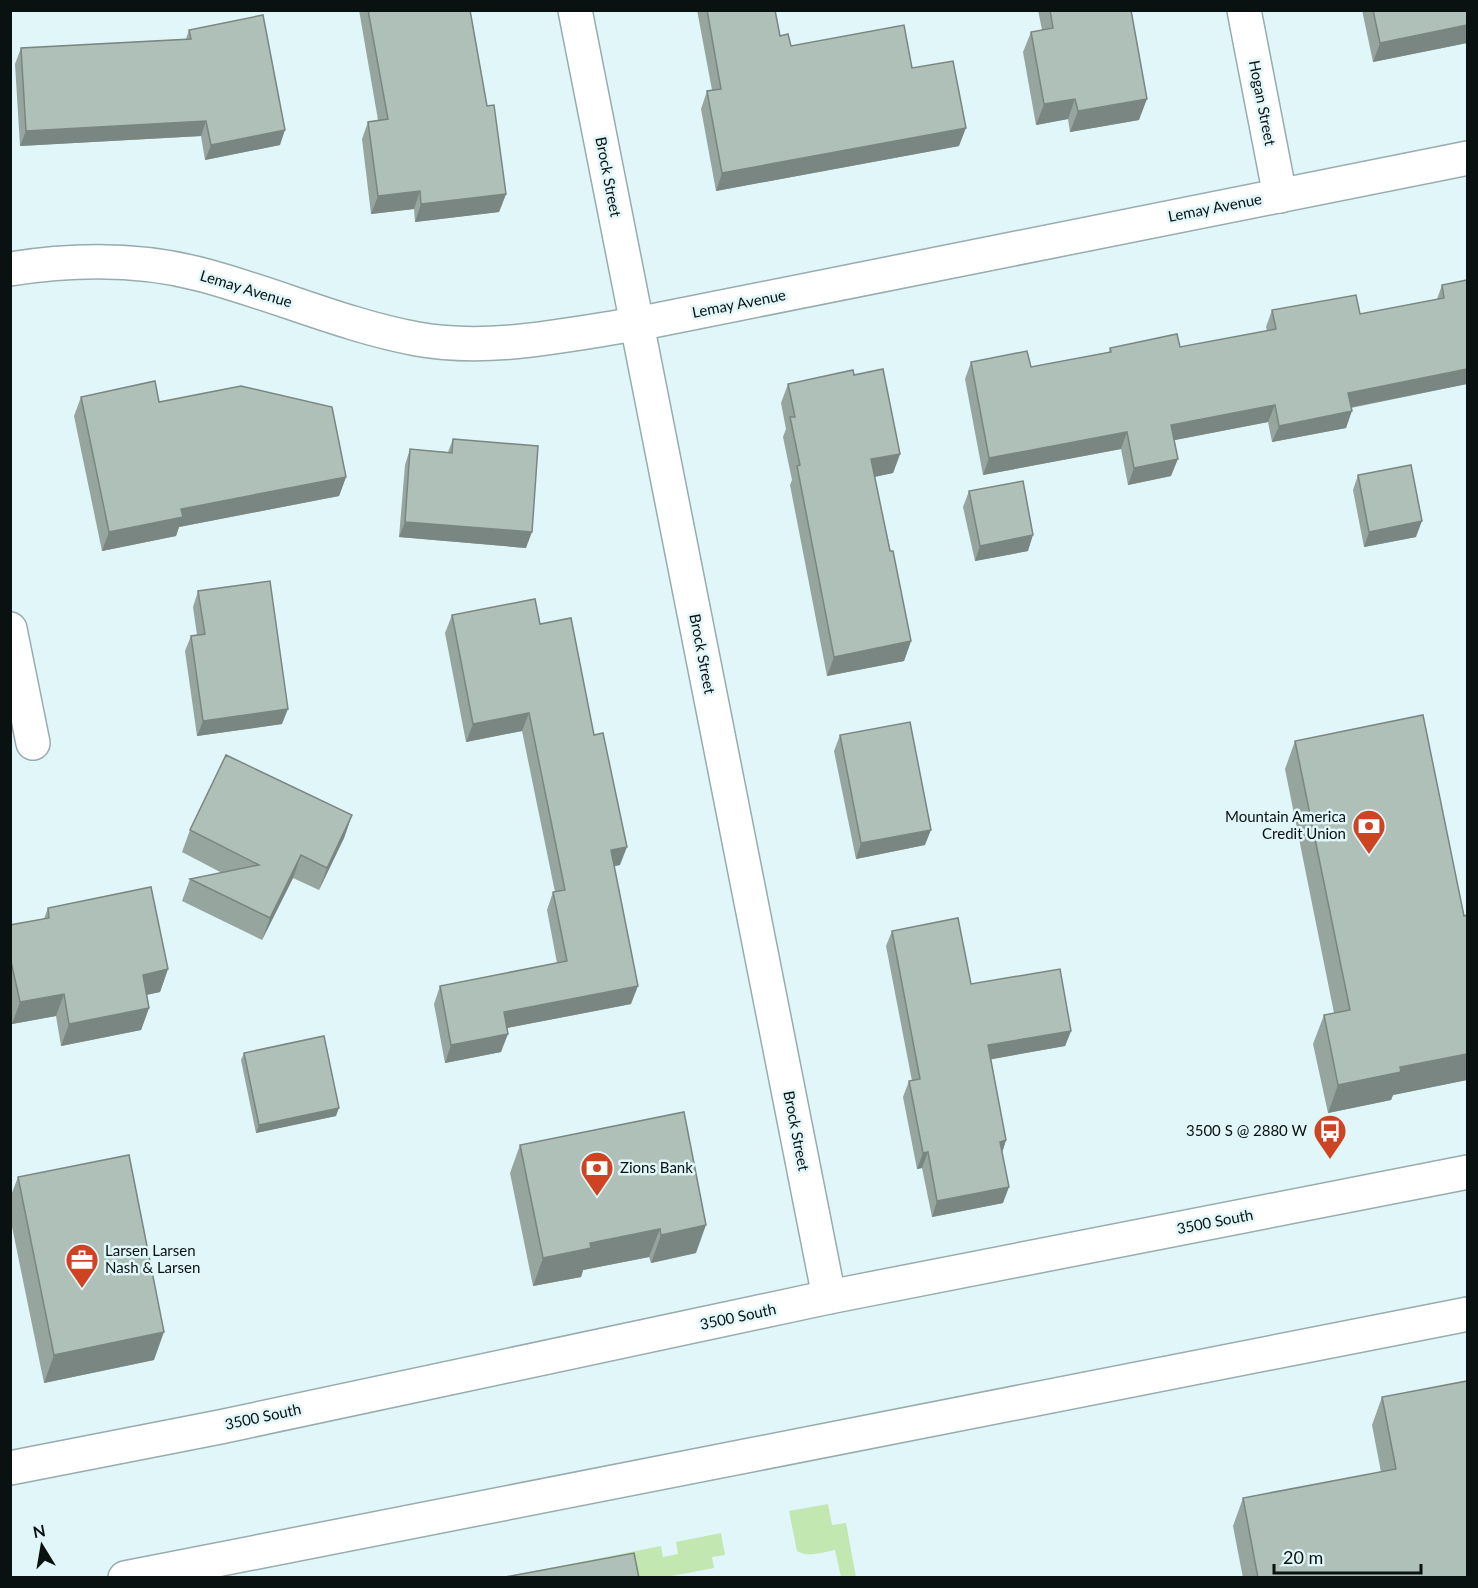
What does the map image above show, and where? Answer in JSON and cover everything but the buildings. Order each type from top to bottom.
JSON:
[{"type":"street","name":"Brock Street","points":[[575,10],[829,1297]]},
{"type":"street","name":"Hogan Street","points":[[1244,10],[1280,195]]},
{"type":"street","name":"Lemay Avenue","points":[[10,269],[50,262],[97,261],[147,264],[198,274],[237,285],[364,327],[418,339],[477,345],[637,324],[1467,158]]},
{"type":"street","points":[[10,629],[33,742]]},
{"type":"street","name":"3500 South","points":[[10,1468],[220,1427],[829,1297],[1467,1172]]},
{"type":"street","points":[[125,1578],[1467,1314]]},
{"type":"green space","points":[[828,1504],[832,1525],[846,1523],[856,1577],[841,1577],[835,1550],[811,1554],[797,1551],[789,1511]]},
{"type":"green space","points":[[721,1533],[725,1555],[712,1557],[714,1568],[666,1577],[499,1578],[661,1546],[663,1557],[678,1554],[676,1542]]},
{"type":"place","name":"Mountain America Credit Union","points":[[1369,855]]},
{"type":"place","name":"3500 S @ 2880 W","points":[[1330,1160]]},
{"type":"place","name":"Zions Bank","points":[[597,1197]]},
{"type":"place","name":"Larsen Larsen Nash & Larsen","points":[[82,1289]]}]
